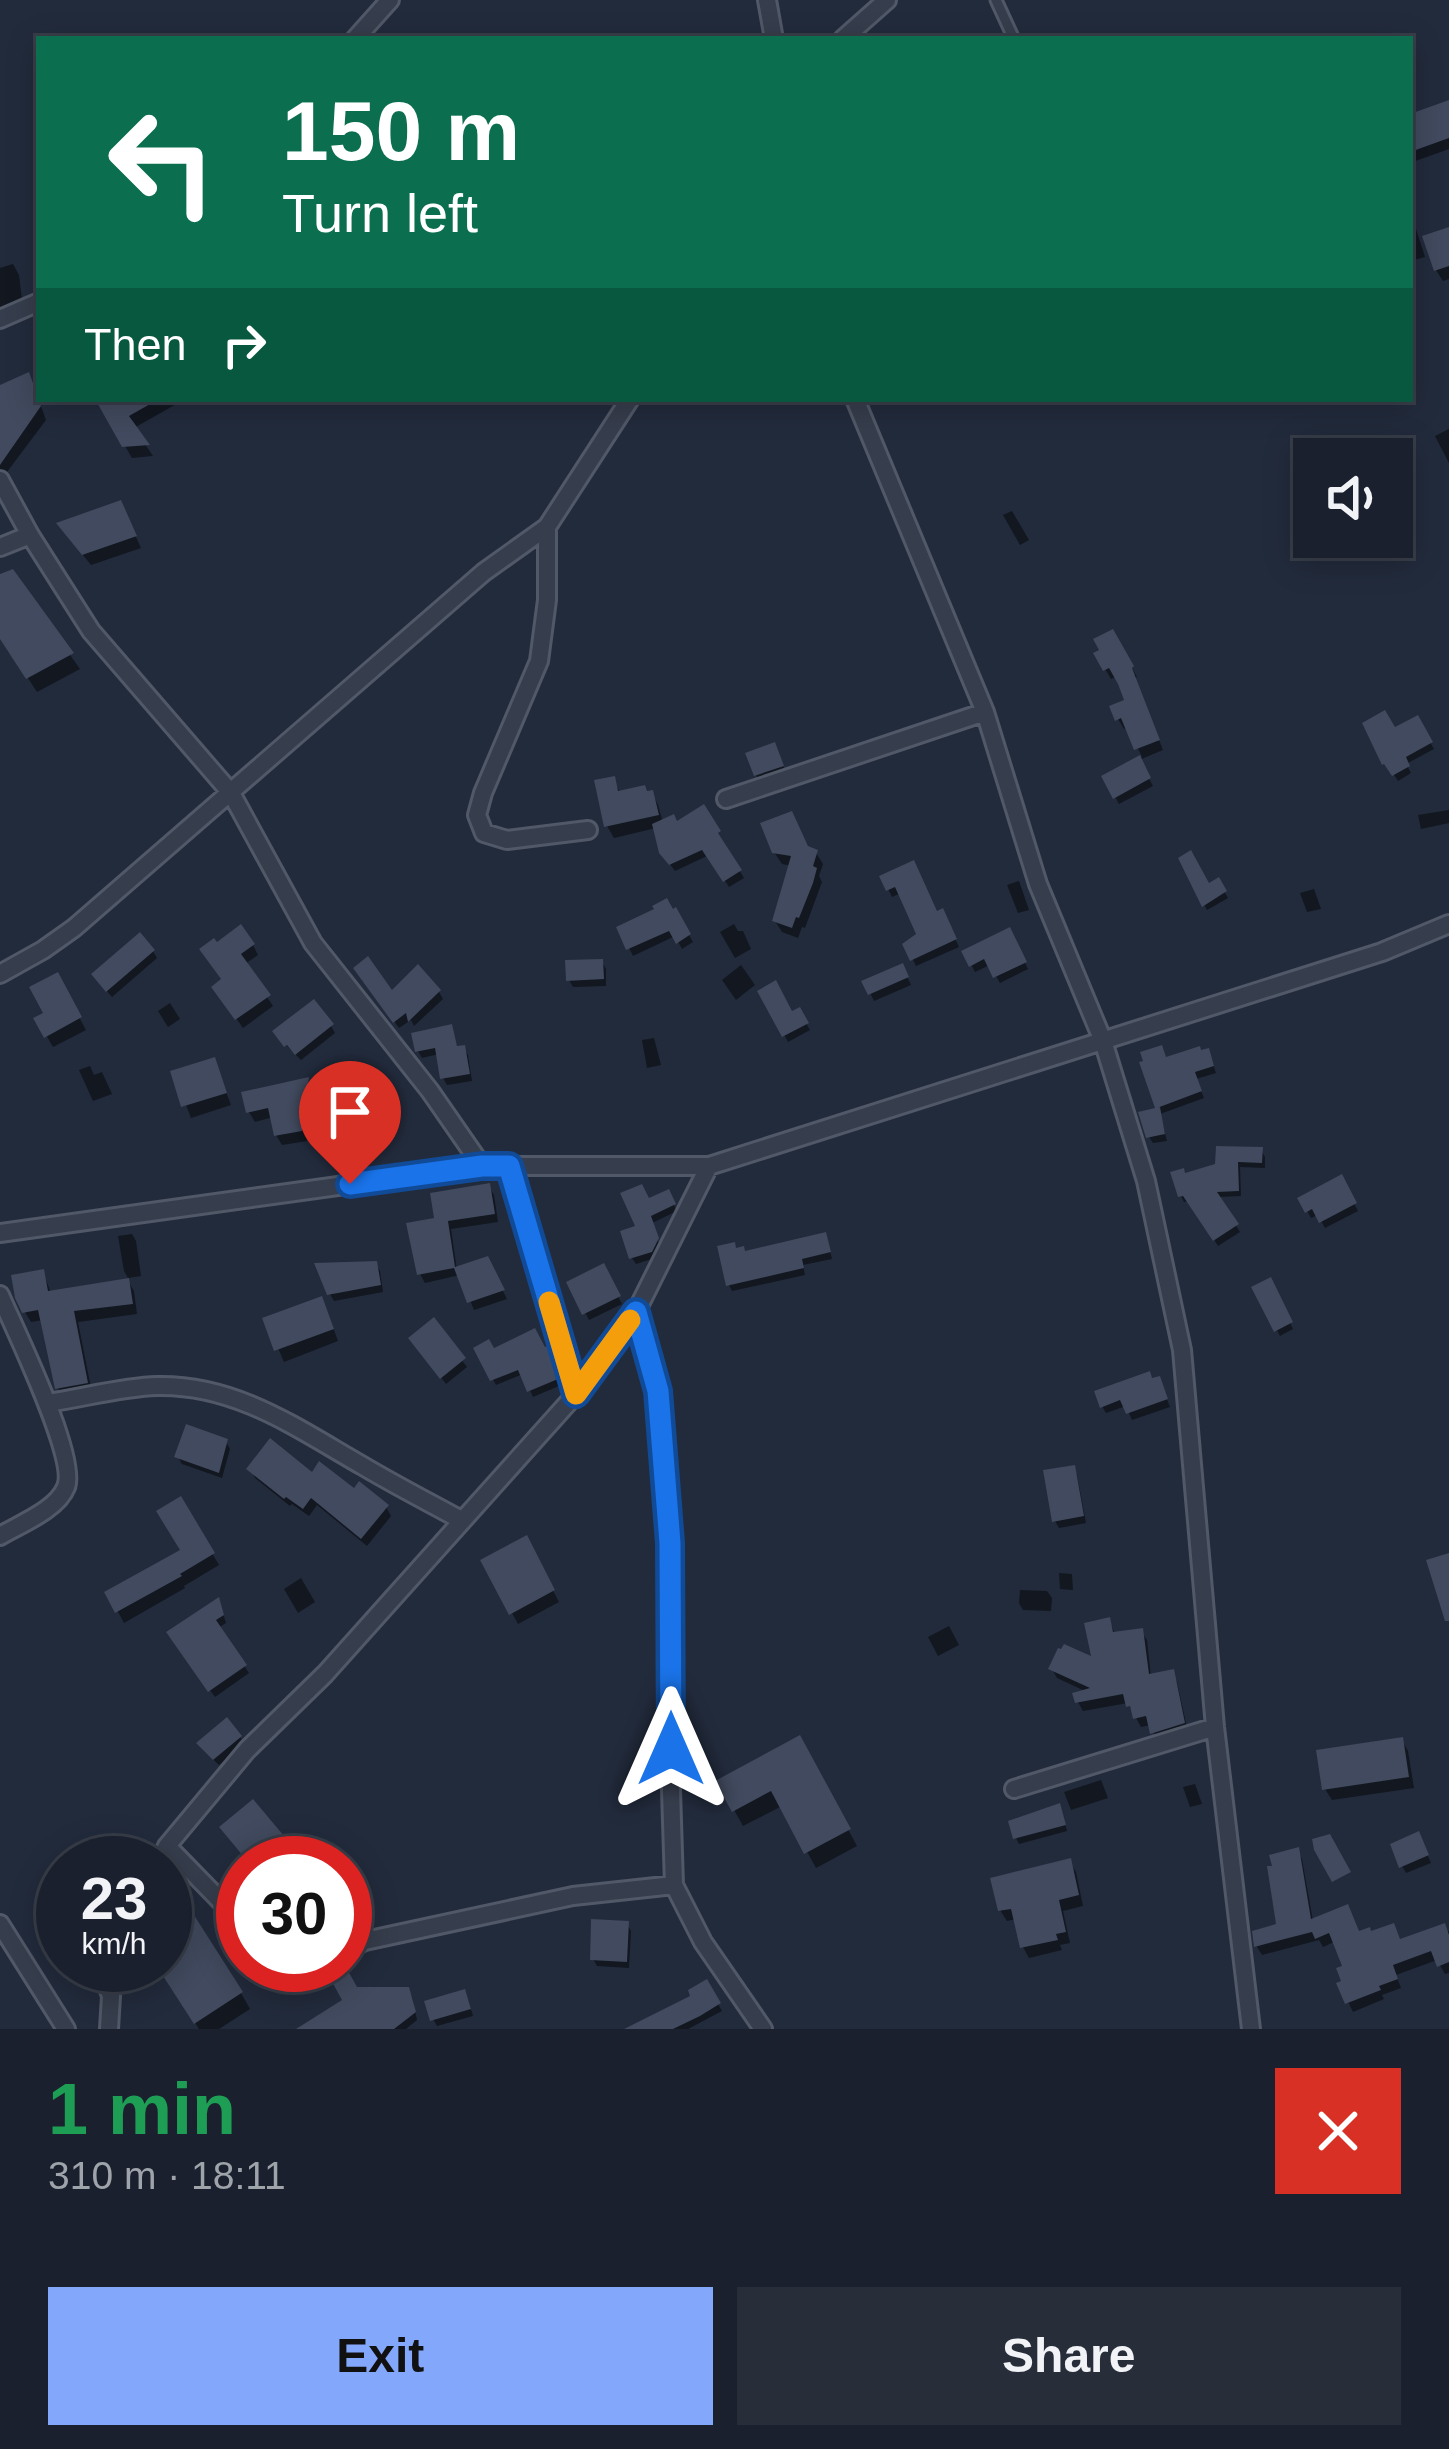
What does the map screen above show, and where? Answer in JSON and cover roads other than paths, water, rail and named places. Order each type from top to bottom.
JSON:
[{"type":"street","points":[[358,36],[390,0]]},
{"type":"street","points":[[767,0],[773,36]]},
{"type":"street","points":[[846,36],[887,0]]},
{"type":"street","points":[[0,320],[36,303]]},
{"type":"street","points":[[0,974],[74,928],[484,572],[547,527],[625,402]]},
{"type":"street","points":[[857,402],[985,712],[1038,884],[1103,1041],[1146,1181],[1182,1350],[1215,1727],[1251,2029]]},
{"type":"street","points":[[0,480],[91,631],[231,794],[313,943],[430,1091],[482,1166]]},
{"type":"street","points":[[547,527],[547,600],[538,661],[477,815],[484,833],[507,840],[588,830]]},
{"type":"street","points":[[0,548],[30,535]]},
{"type":"street","points":[[726,800],[985,712]]},
{"type":"street","points":[[0,1233],[482,1166],[709,1166],[1382,952],[1449,924]]},
{"type":"street","points":[[509,1166],[576,1394]]},
{"type":"street","points":[[178,1836],[247,1750],[325,1674],[576,1394],[636,1312],[709,1166]]},
{"type":"street","points":[[0,1295],[47,1403],[69,1470],[66,1489],[51,1505],[0,1536]]},
{"type":"street","points":[[636,1312],[658,1391],[670,1543],[674,1885],[704,1942],[763,2029]]},
{"type":"street","points":[[47,1403],[156,1386],[229,1396],[278,1415],[461,1520]]},
{"type":"street","points":[[1014,1789],[1215,1727]]},
{"type":"street","points":[[192,1879],[216,1900]]},
{"type":"street","points":[[372,1940],[574,1896],[674,1885]]},
{"type":"street","points":[[0,1924],[66,2029]]},
{"type":"street","points":[[109,2029],[110,1992]]},
{"type":"lane","points":[[996,0],[1013,36]]}]
